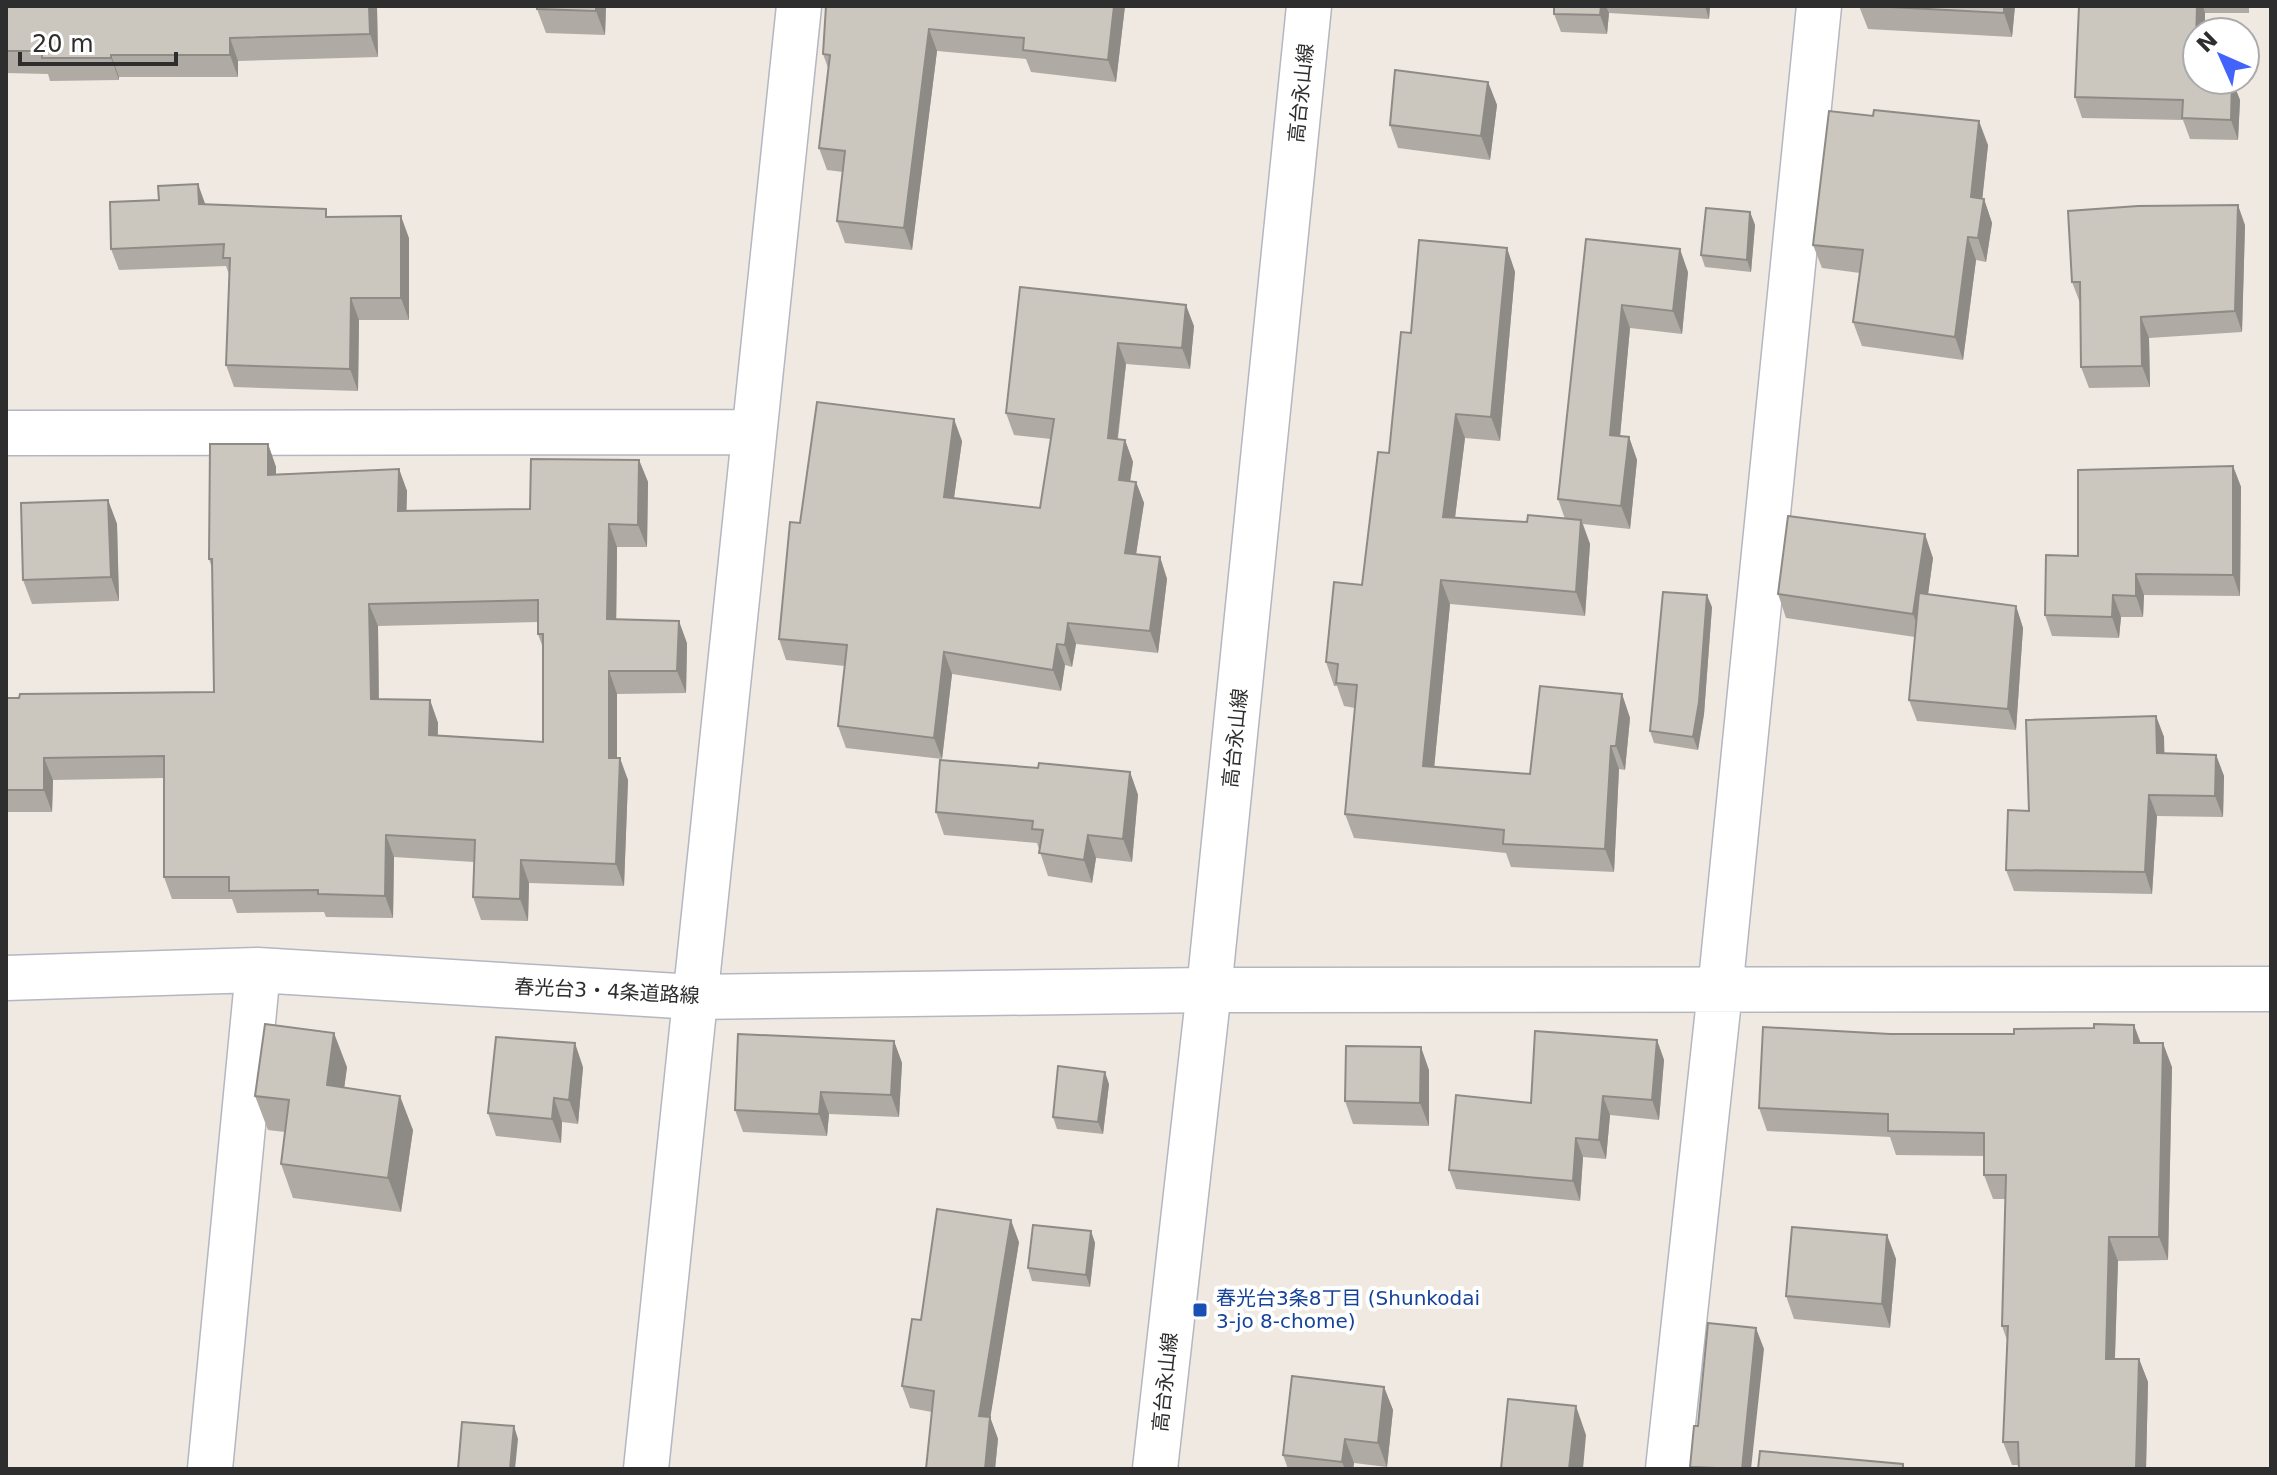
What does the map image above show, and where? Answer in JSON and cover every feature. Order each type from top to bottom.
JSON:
[{"type":"street","points":[[646,1469],[799,6]]},
{"type":"street","name":"高台永山線","points":[[1155,1469],[1209,990],[1309,6]]},
{"type":"street","points":[[1668,1469],[1720,991],[1819,6]]},
{"type":"street","points":[[6,433],[754,432]]},
{"type":"street","points":[[210,1469],[258,970]]},
{"type":"street","name":"春光台3・4条道路線","points":[[6,978],[258,970],[694,997],[1209,990],[2271,989]]},
{"type":"building","points":[[6,6],[369,6],[370,34],[230,38],[230,55],[42,58],[42,51],[6,51]]},
{"type":"building","points":[[537,6],[596,6],[596,11],[537,9]]},
{"type":"building","points":[[826,6],[1114,6],[1108,60],[1023,50],[1024,38],[929,29],[904,228],[837,221],[845,151],[819,148],[830,55],[823,54]]},
{"type":"building","points":[[1554,6],[1601,6],[1600,15],[1554,14]]},
{"type":"building","points":[[1871,6],[2004,6],[2004,13]]},
{"type":"building","points":[[2079,6],[2197,6],[2197,16],[2181,16],[2181,96],[2232,96],[2231,120],[2182,118],[2183,100],[2075,97]]},
{"type":"building","points":[[1395,70],[1488,82],[1481,136],[1390,125]]},
{"type":"building","points":[[1874,110],[1979,121],[1971,197],[1984,199],[1978,238],[1968,237],[1955,337],[1853,322],[1863,250],[1813,245],[1829,111],[1873,116]]},
{"type":"building","points":[[198,184],[199,204],[326,209],[326,217],[401,216],[401,298],[351,298],[350,369],[226,365],[230,258],[223,258],[224,244],[111,249],[110,202],[159,200],[158,186]]},
{"type":"building","points":[[2238,205],[2235,311],[2141,317],[2142,366],[2081,367],[2080,282],[2072,282],[2068,211],[2138,206]]},
{"type":"building","points":[[1706,208],[1750,212],[1747,260],[1701,255]]},
{"type":"building","points":[[1586,239],[1680,249],[1673,311],[1622,305],[1610,435],[1629,437],[1621,506],[1558,499]]},
{"type":"building","points":[[1419,240],[1507,248],[1491,417],[1456,414],[1443,517],[1527,522],[1528,515],[1581,520],[1576,592],[1441,580],[1423,766],[1530,774],[1540,686],[1622,694],[1616,746],[1611,746],[1605,849],[1503,844],[1504,830],[1345,814],[1357,685],[1336,683],[1338,664],[1326,662],[1334,582],[1362,585],[1378,452],[1389,453],[1401,332],[1411,333]]},
{"type":"building","points":[[1020,287],[1186,305],[1182,348],[1118,343],[1108,438],[1125,440],[1119,480],[1136,482],[1125,553],[1160,557],[1150,631],[1068,623],[1065,645],[1057,644],[1053,670],[944,652],[934,738],[838,726],[847,645],[779,639],[790,522],[800,523],[817,402],[954,419],[944,497],[1040,508],[1054,419],[1006,413]]},
{"type":"building","points":[[210,444],[268,444],[268,475],[399,469],[398,511],[530,509],[531,459],[639,460],[638,525],[609,524],[607,619],[679,621],[677,671],[609,671],[609,758],[620,758],[616,864],[521,860],[520,899],[473,897],[475,840],[386,835],[385,896],[318,894],[318,890],[229,891],[229,877],[164,877],[164,756],[44,758],[44,790],[6,790],[6,698],[19,698],[20,694],[214,692],[212,559],[209,559]],"holes":[[[538,600],[538,634],[543,634],[543,742],[429,735],[430,700],[371,699],[369,604]]]},
{"type":"building","points":[[2233,466],[2233,575],[2136,574],[2136,596],[2113,595],[2112,617],[2045,615],[2046,555],[2078,556],[2078,470]]},
{"type":"building","points":[[108,500],[111,577],[23,580],[21,503]]},
{"type":"building","points":[[1788,516],[1925,534],[1913,614],[1778,594]]},
{"type":"building","points":[[1663,592],[1707,595],[1699,702],[1693,737],[1650,731]]},
{"type":"building","points":[[1919,593],[2016,606],[2008,709],[1909,700]]},
{"type":"building","points":[[2156,716],[2157,753],[2216,755],[2215,796],[2149,795],[2145,872],[2006,870],[2008,810],[2029,811],[2026,720]]},
{"type":"building","points":[[940,760],[1038,768],[1039,763],[1130,772],[1123,839],[1088,835],[1084,860],[1039,853],[1043,830],[1032,829],[1033,821],[936,812]]},
{"type":"building","points":[[265,1024],[334,1033],[327,1085],[400,1096],[388,1178],[281,1164],[289,1100],[255,1096]]},
{"type":"building","points":[[2094,1024],[2134,1025],[2134,1043],[2163,1043],[2159,1237],[2109,1237],[2106,1359],[2139,1359],[2136,1469],[2019,1469],[2018,1442],[2003,1442],[2008,1326],[2002,1326],[2006,1175],[1984,1175],[1984,1133],[1888,1131],[1888,1114],[1759,1108],[1763,1027],[1890,1034],[2014,1034],[2014,1029],[2094,1028]]},
{"type":"building","points":[[1535,1031],[1657,1040],[1652,1100],[1603,1096],[1599,1140],[1576,1138],[1573,1181],[1449,1170],[1456,1095],[1531,1103]]},
{"type":"building","points":[[738,1034],[894,1041],[891,1095],[821,1092],[819,1114],[735,1110]]},
{"type":"building","points":[[496,1037],[575,1043],[569,1100],[554,1098],[552,1119],[488,1113]]},
{"type":"building","points":[[1346,1046],[1421,1047],[1420,1103],[1345,1101]]},
{"type":"building","points":[[1058,1066],[1105,1072],[1098,1122],[1053,1117]]},
{"type":"building","points":[[937,1209],[1011,1220],[979,1416],[990,1417],[985,1469],[926,1469],[934,1391],[902,1386],[912,1319],[921,1320]]},
{"type":"building","points":[[1033,1225],[1091,1231],[1086,1275],[1028,1268]]},
{"type":"building","points":[[1792,1227],[1887,1235],[1882,1304],[1786,1296]]},
{"type":"building","points":[[1708,1323],[1756,1328],[1742,1469],[1690,1467],[1694,1426],[1698,1426]]},
{"type":"building","points":[[1292,1376],[1384,1387],[1378,1443],[1345,1439],[1342,1462],[1283,1455]]},
{"type":"building","points":[[1508,1399],[1576,1406],[1569,1469],[1501,1469]]},
{"type":"building","points":[[462,1422],[514,1426],[510,1469],[458,1469]]},
{"type":"building","points":[[1760,1451],[1903,1464],[1903,1469],[1758,1469]]},
{"type":"place","name":"春光台3条8丁目 (Shunkodai 3-jo 8-chome)","points":[[1200,1310]]}]
